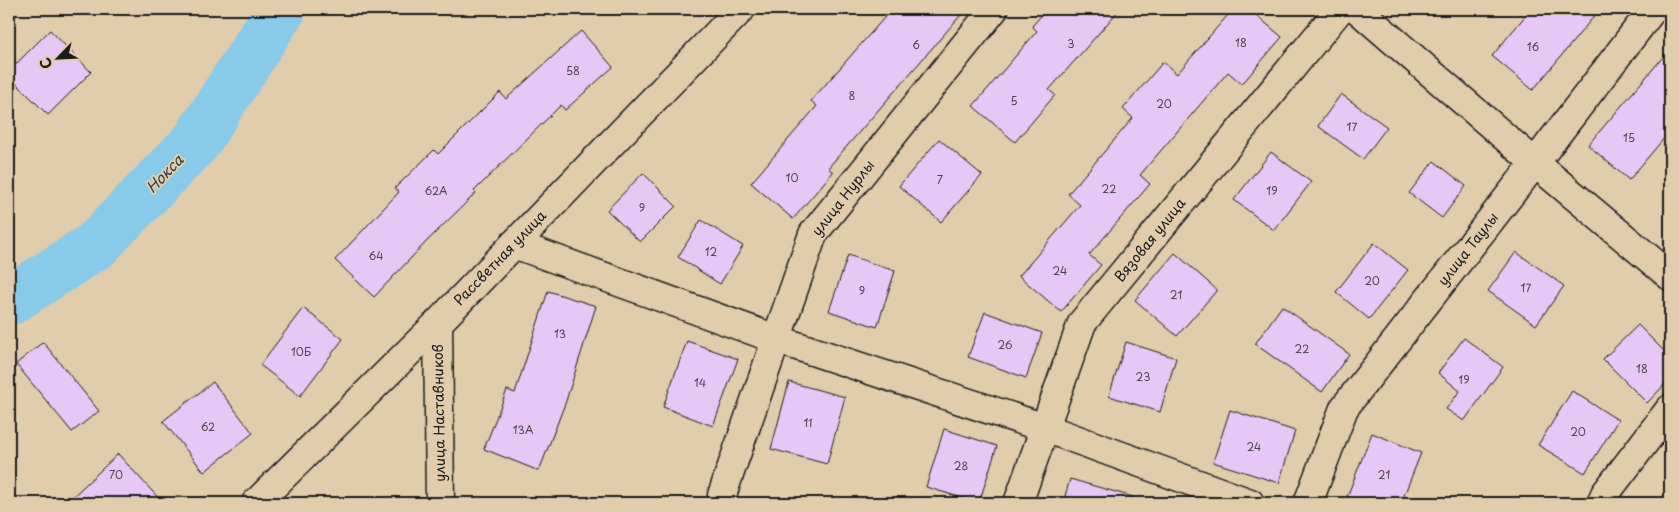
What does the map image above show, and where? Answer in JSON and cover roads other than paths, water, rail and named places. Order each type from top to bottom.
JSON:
[{"type":"street","name":"Рассветная улица","points":[[256,503],[438,323],[741,9]]},
{"type":"street","name":"улица Нурлы","points":[[722,503],[722,495],[813,234],[994,9]]},
{"type":"street","name":"Вязовая улица","points":[[1018,503],[1082,323],[1340,9]]},
{"type":"street","points":[[1357,9],[1535,164],[1670,276]]},
{"type":"street","name":"улица Таулы","points":[[1308,503],[1344,408],[1535,164],[1653,9]]},
{"type":"street","points":[[514,244],[776,339],[1045,428],[1250,503]]},
{"type":"street","name":"улица Наставников","points":[[438,323],[440,503]]},
{"type":"street","points":[[1601,503],[1604,494],[1670,409]]},
{"type":"waterway","name":"Нокса","points":[[9,301],[96,245],[196,142],[281,9]]}]
